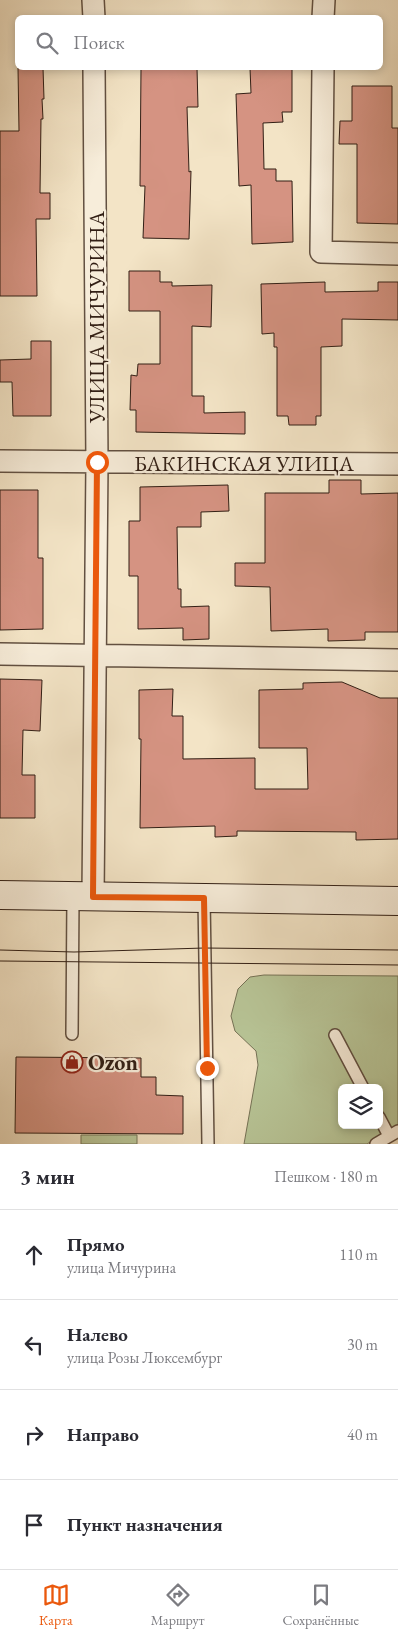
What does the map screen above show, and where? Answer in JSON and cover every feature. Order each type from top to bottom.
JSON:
[{"type":"main road","points":[[0,895],[398,901]]},
{"type":"street","points":[[94,0],[94,15]]},
{"type":"street","points":[[324,0],[324,15]]},
{"type":"street","name":"УЛИЦА МИЧУРИНА","points":[[83,896],[96,655],[97,462],[94,70]]},
{"type":"street","points":[[323,70],[320,252],[398,254]]},
{"type":"street","name":"БАКИНСКАЯ УЛИЦА","points":[[0,461],[398,464]]},
{"type":"street","points":[[0,654],[398,660]]},
{"type":"lane","points":[[72,1034],[83,896]]},
{"type":"lane","points":[[204,898],[208,1144]]},
{"type":"lane","points":[[335,1035],[361,1084]]},
{"type":"lane","points":[[376,1144],[394,1134],[383,1122]]},
{"type":"green space","points":[[264,975],[398,976],[398,1125],[367,1144],[244,1144],[258,1065],[256,1051],[235,1031],[231,1016],[238,989],[250,977]]},
{"type":"green space","points":[[81,1135],[137,1135],[137,1144],[81,1144]]},
{"type":"building","points":[[18,70],[43,70],[44,99],[42,99],[43,119],[41,119],[40,193],[50,193],[50,219],[36,219],[37,296],[0,296],[0,131],[19,131]]},
{"type":"building","points":[[141,70],[197,70],[198,107],[187,107],[189,172],[191,171],[189,239],[143,238],[145,186],[140,186]]},
{"type":"building","points":[[250,70],[292,70],[292,112],[282,112],[283,122],[263,123],[264,169],[276,169],[276,181],[292,181],[293,242],[252,244],[251,185],[239,186],[236,94],[251,93]]},
{"type":"building","points":[[352,86],[392,86],[392,128],[398,128],[398,224],[357,223],[357,144],[339,144],[340,121],[352,121]]},
{"type":"building","points":[[129,271],[160,271],[160,282],[172,282],[172,286],[212,285],[211,327],[192,326],[192,396],[204,396],[204,413],[245,412],[245,434],[136,432],[136,410],[130,410],[131,375],[137,376],[138,364],[160,364],[160,311],[129,311]]},
{"type":"building","points":[[325,282],[325,292],[378,291],[378,282],[398,282],[398,320],[342,319],[342,346],[321,347],[321,416],[316,416],[316,425],[289,425],[288,416],[277,416],[277,347],[274,347],[274,333],[262,334],[261,284]]},
{"type":"building","points":[[31,341],[51,341],[51,416],[13,416],[12,382],[0,382],[0,360],[31,359]]},
{"type":"building","points":[[329,480],[361,480],[361,494],[398,493],[398,632],[365,632],[365,640],[328,641],[328,629],[271,631],[270,587],[235,586],[235,563],[265,563],[265,493],[329,493]]},
{"type":"building","points":[[228,485],[229,511],[201,512],[201,527],[177,527],[178,589],[181,589],[181,607],[209,606],[209,639],[183,640],[183,628],[138,629],[138,576],[129,576],[129,521],[140,521],[140,487]]},
{"type":"building","points":[[0,490],[38,490],[38,558],[43,558],[43,629],[0,630]]},
{"type":"building","points":[[0,679],[42,680],[40,731],[23,730],[22,775],[35,775],[35,818],[0,818]]},
{"type":"building","points":[[342,682],[380,698],[398,698],[398,839],[356,840],[356,832],[237,831],[237,836],[215,837],[215,826],[140,828],[141,739],[139,739],[139,690],[173,689],[172,716],[183,716],[183,759],[255,758],[255,789],[308,789],[307,748],[259,748],[259,690],[303,689],[303,683]]},
{"type":"building","points":[[16,1057],[141,1058],[141,1077],[156,1077],[156,1095],[183,1096],[183,1134],[15,1133]]},
{"type":"tram line","points":[[0,950],[74,952],[204,948],[398,950]]},
{"type":"tram line","points":[[0,961],[398,965]]},
{"type":"place","name":"Ozon","points":[[72,1062]]},
{"type":"route","points":[[97,462],[93,897],[204,898],[207,1068]]}]
